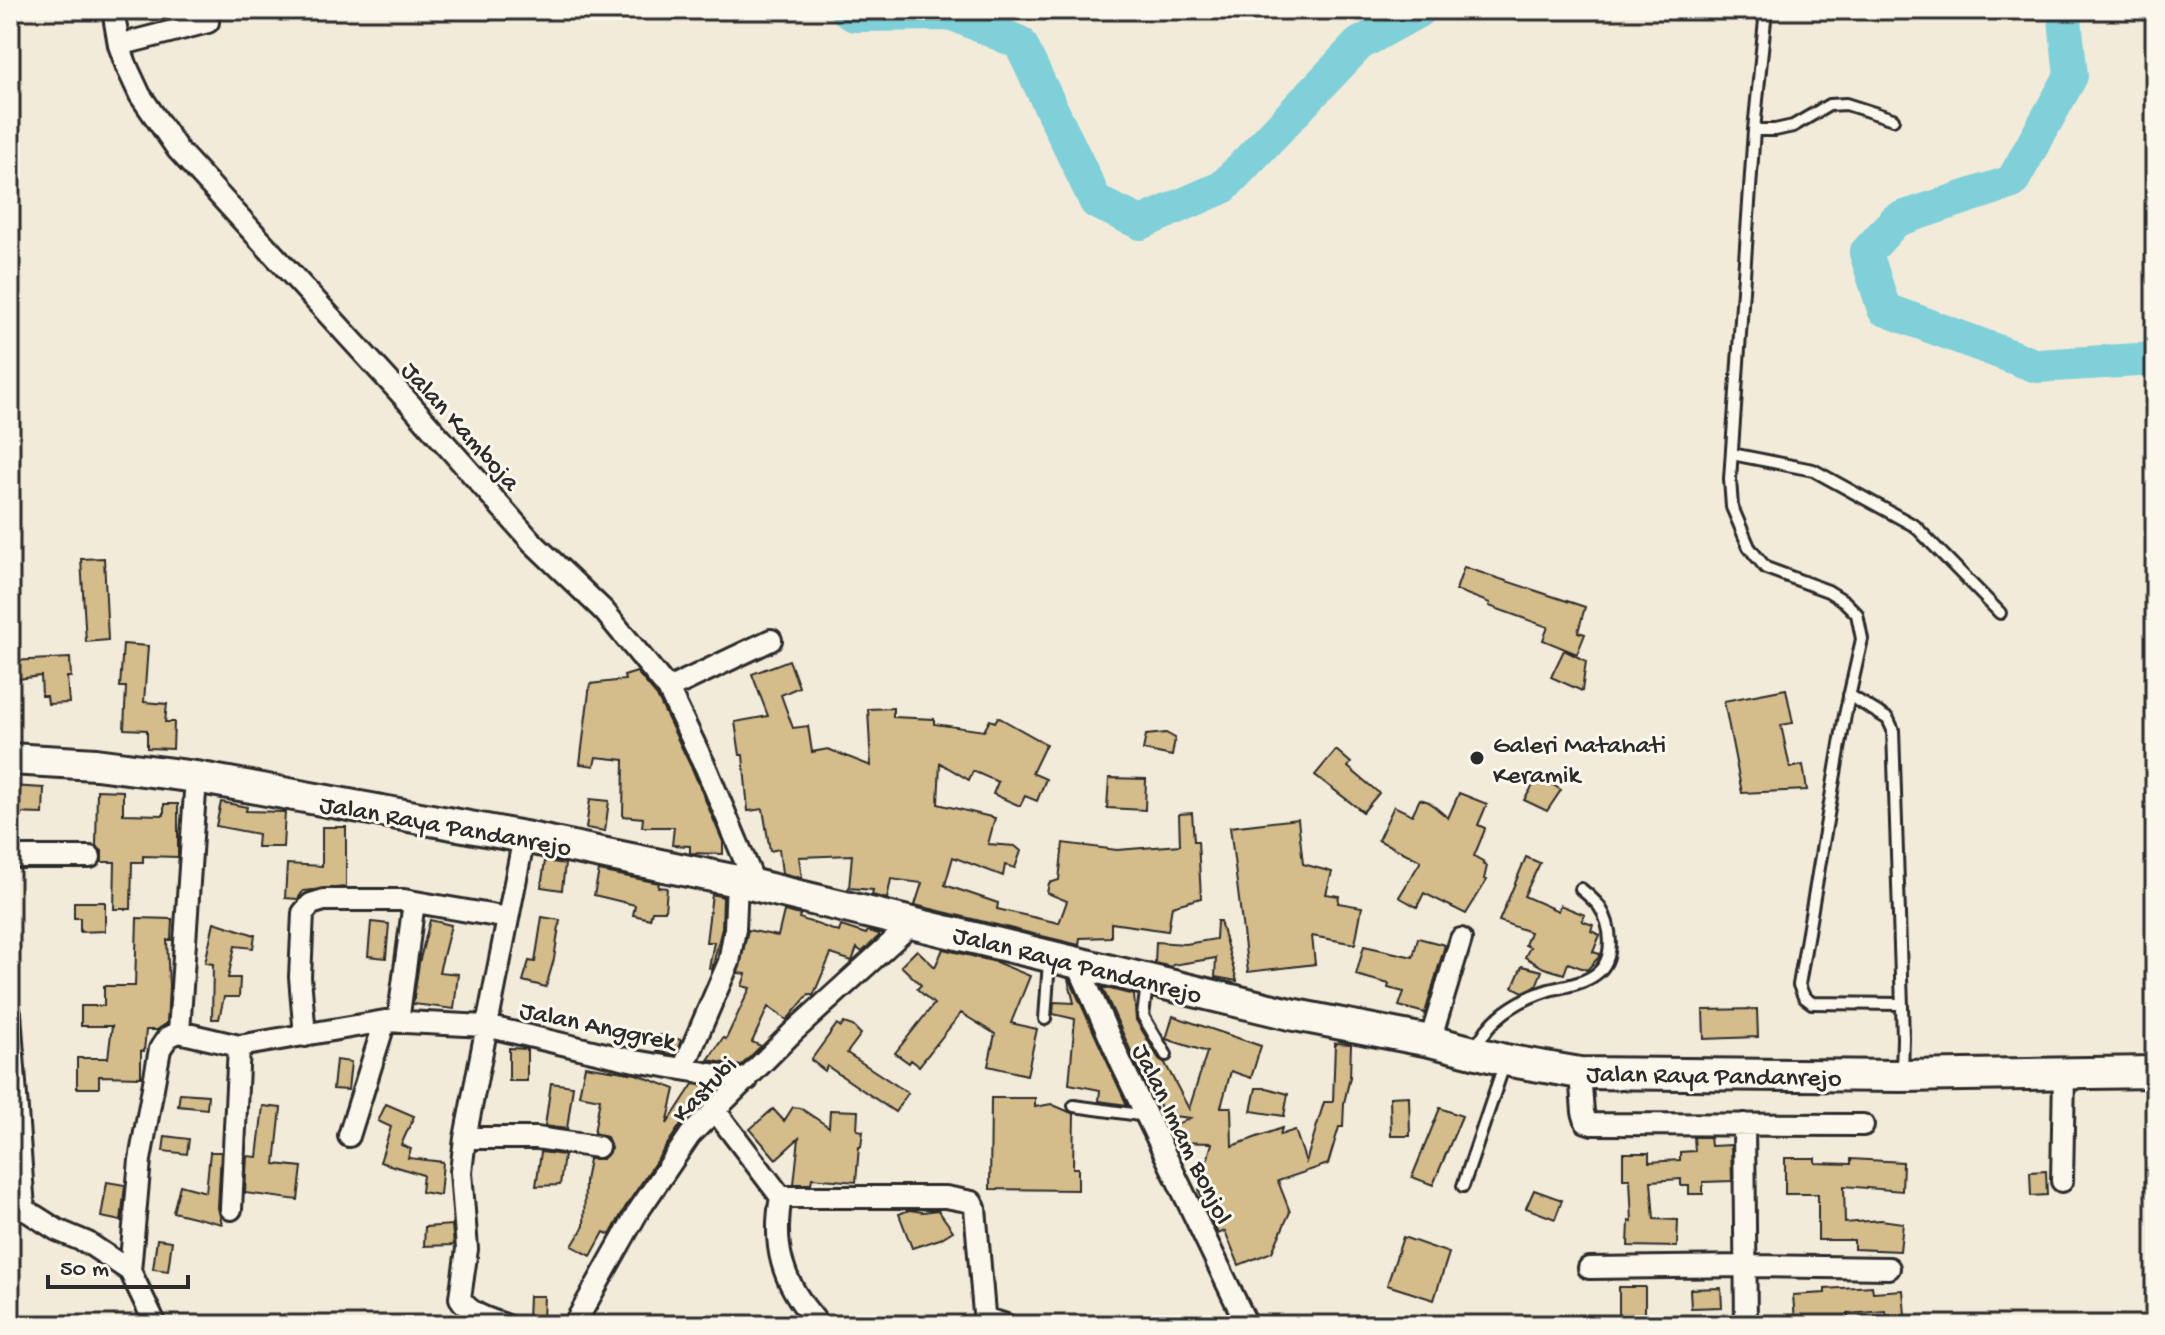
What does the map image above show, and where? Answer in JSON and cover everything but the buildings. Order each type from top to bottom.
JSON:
[{"type":"main road","name":"Jalan Raya Pandanrejo","points":[[10,759],[96,764],[196,777],[524,837],[914,922],[1290,1014],[1580,1073],[1902,1076],[2155,1072]]},
{"type":"street","name":"Jalan Kamboja","points":[[113,10],[119,45],[127,67],[147,105],[178,150],[531,541],[604,611],[668,689],[706,768],[747,884]]},
{"type":"street","points":[[119,45],[208,22]]},
{"type":"street","points":[[668,689],[771,640]]},
{"type":"street","points":[[179,1032],[196,777]]},
{"type":"street","points":[[505,1325],[466,1308],[460,1298],[467,1249],[461,1172],[486,1026],[524,837]]},
{"type":"street","points":[[10,857],[90,857]]},
{"type":"street","points":[[683,1069],[729,962],[747,884]]},
{"type":"street","points":[[305,1036],[300,977],[303,913],[311,904],[324,900],[414,902],[508,918]]},
{"type":"street","points":[[349,1136],[392,1021],[414,902]]},
{"type":"street","name":"Kastubi","points":[[574,1325],[637,1213],[690,1135],[793,1032],[914,922]]},
{"type":"street","points":[[1430,1041],[1461,939]]},
{"type":"street","name":"Jalan Imam Bonjol","points":[[1063,960],[1148,1116],[1247,1325]]},
{"type":"street","points":[[10,1013],[17,1210],[88,1243],[130,1271],[156,1325]]},
{"type":"street","name":"Jalan Anggrek","points":[[239,1046],[392,1021],[486,1026],[635,1061],[747,1080]]},
{"type":"street","points":[[130,1271],[140,1160],[160,1049],[168,1037],[179,1032],[239,1046],[231,1209]]},
{"type":"street","points":[[1580,1073],[1583,1112],[1586,1122],[1592,1124],[1863,1125]]},
{"type":"street","points":[[2062,1181],[2064,1074]]},
{"type":"street","points":[[714,1109],[781,1197],[777,1236],[782,1265],[797,1295],[815,1320]]},
{"type":"street","points":[[1744,1124],[1746,1325]]},
{"type":"street","points":[[465,1138],[537,1138],[598,1147]]},
{"type":"street","points":[[781,1197],[946,1197],[972,1202],[985,1321],[1006,1325]]},
{"type":"street","points":[[1589,1268],[1889,1268]]},
{"type":"lane","points":[[1766,10],[1754,130],[1732,454],[1732,507],[1749,547],[1766,568],[1828,591],[1857,614],[1862,639],[1849,695],[1799,985],[1804,997],[1812,1003],[1902,1004]]},
{"type":"lane","points":[[1754,130],[1793,126],[1829,105],[1846,104],[1893,119]]},
{"type":"lane","points":[[1732,454],[1813,470],[1915,526],[2000,613]]},
{"type":"lane","points":[[1849,695],[1888,719],[1893,730],[1902,1076]]},
{"type":"lane","points":[[1474,1052],[1482,1033],[1504,1013],[1530,998],[1594,976],[1604,966],[1609,953],[1606,921],[1598,905],[1581,889]]},
{"type":"lane","points":[[1045,1019],[1063,960]]},
{"type":"lane","points":[[1148,980],[1143,1016],[1166,1055]]},
{"type":"lane","points":[[1463,1186],[1505,1060]]},
{"type":"lane","points":[[1074,1106],[1148,1116]]},
{"type":"waterway","points":[[847,10],[854,15],[953,14],[1020,43],[1096,202],[1141,223],[1223,187],[1359,44],[1420,10]]},
{"type":"waterway","points":[[2064,10],[2071,76],[2012,182],[1896,220],[1866,253],[1884,309],[2037,366],[2155,359]]},
{"type":"place","name":"Galeri Matahati Keramik","points":[[1477,758]]}]
